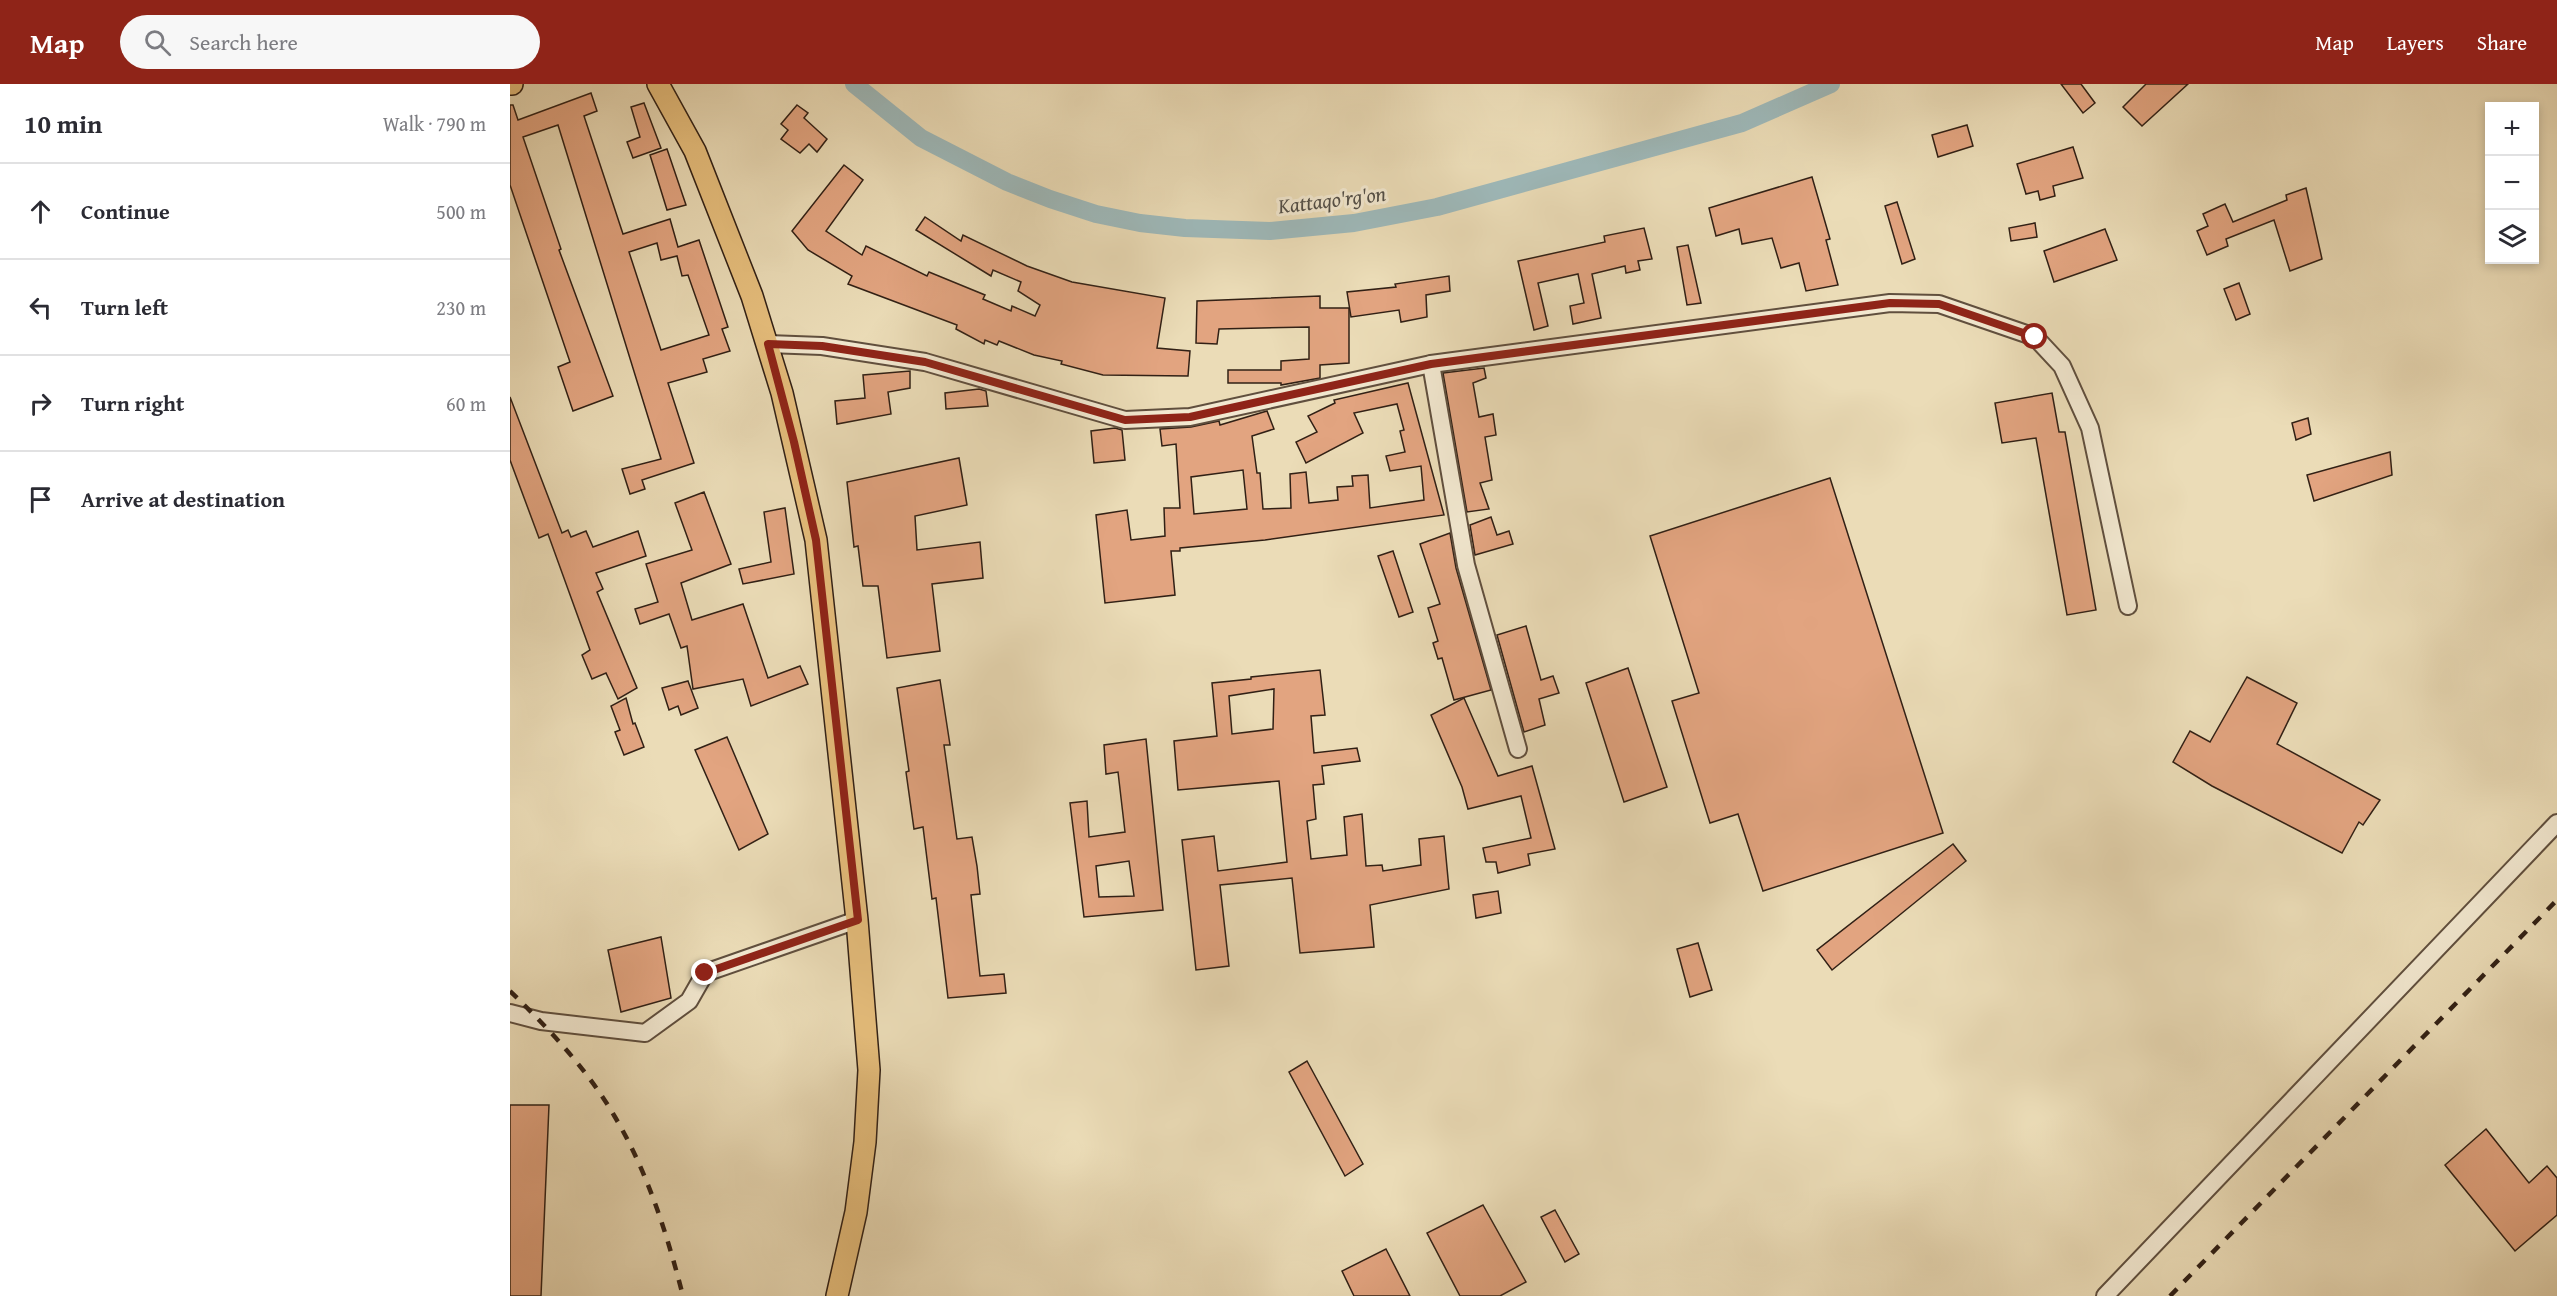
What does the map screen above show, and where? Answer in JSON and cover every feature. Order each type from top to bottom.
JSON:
[{"type":"main road","points":[[658,84],[695,151],[734,248],[768,344],[792,432],[816,540],[858,920],[868,1070],[865,1143],[856,1212],[837,1296]]},
{"type":"street","points":[[768,344],[822,346],[925,362],[1125,420],[1190,417],[1431,364],[1890,303],[1939,304],[2035,337],[2062,366],[2090,428],[2128,606]]},
{"type":"street","points":[[1431,364],[1466,565],[1518,749]]},
{"type":"street","points":[[2105,1296],[2557,823]]},
{"type":"street","points":[[510,1013],[541,1021],[645,1033],[689,1001],[705,973],[858,920]]},
{"type":"building","points":[[2061,84],[2081,84],[2095,103],[2083,113]]},
{"type":"building","points":[[2146,84],[2188,84],[2142,126],[2123,107]]},
{"type":"building","points":[[591,93],[597,111],[584,116],[623,234],[670,219],[678,247],[699,240],[728,327],[722,329],[730,351],[703,359],[707,372],[668,383],[694,463],[642,480],[645,489],[630,494],[622,469],[661,459],[558,125],[523,137],[561,249],[559,250],[613,396],[573,411],[558,367],[570,362],[510,185],[510,105],[513,105],[518,120]],"holes":[[[657,243],[661,260],[677,256],[682,276],[688,275],[709,335],[661,350],[629,252]]]},
{"type":"building","points":[[644,103],[661,148],[633,158],[627,142],[640,137],[631,107]]},
{"type":"building","points":[[797,105],[808,113],[804,118],[827,139],[817,152],[809,144],[800,153],[781,139],[788,130],[781,124]]},
{"type":"building","points":[[1967,125],[1973,146],[1938,157],[1932,135]]},
{"type":"building","points":[[2073,147],[2083,178],[2053,186],[2055,196],[2040,200],[2038,191],[2026,194],[2017,164]]},
{"type":"building","points":[[667,149],[686,205],[667,210],[650,155]]},
{"type":"building","points":[[844,165],[863,180],[826,231],[862,255],[866,246],[927,276],[929,272],[985,295],[983,299],[1011,311],[1012,306],[1035,316],[1040,305],[1018,291],[1021,282],[993,270],[991,276],[916,230],[925,217],[961,241],[963,235],[1027,266],[1072,282],[1165,298],[1157,348],[1190,351],[1188,376],[1103,375],[1061,364],[1062,361],[1034,355],[999,341],[997,345],[985,340],[984,344],[956,329],[957,325],[848,284],[852,276],[808,250],[792,231]]},
{"type":"building","points":[[1812,177],[1830,239],[1826,240],[1838,285],[1806,291],[1799,263],[1781,268],[1772,238],[1742,244],[1739,229],[1716,236],[1709,208]]},
{"type":"building","points":[[2306,188],[2322,259],[2290,271],[2274,220],[2226,239],[2228,246],[2207,255],[2197,231],[2208,226],[2203,214],[2225,204],[2233,222],[2287,200],[2286,195]]},
{"type":"building","points":[[1897,202],[1915,259],[1902,264],[1885,206]]},
{"type":"building","points":[[2035,223],[2037,237],[2011,241],[2009,228]]},
{"type":"building","points":[[1644,228],[1652,259],[1638,261],[1640,270],[1626,273],[1625,266],[1592,274],[1601,318],[1573,324],[1570,306],[1584,303],[1578,274],[1538,283],[1548,326],[1534,330],[1518,261],[1605,242],[1604,236]]},
{"type":"building","points":[[2105,229],[2117,260],[2054,282],[2044,251]]},
{"type":"building","points":[[1688,245],[1701,303],[1687,305],[1677,247]]},
{"type":"building","points":[[1449,276],[1450,291],[1426,295],[1427,317],[1401,322],[1399,310],[1351,317],[1347,292],[1396,287],[1395,284]]},
{"type":"building","points":[[2239,283],[2250,314],[2236,320],[2224,289]]},
{"type":"building","points":[[1320,296],[1320,308],[1349,308],[1349,363],[1320,365],[1320,378],[1281,385],[1281,383],[1228,383],[1228,370],[1281,370],[1281,361],[1309,359],[1309,327],[1219,329],[1217,344],[1196,343],[1197,301]]},
{"type":"building","points":[[1484,368],[1486,378],[1473,383],[1479,417],[1493,414],[1496,435],[1485,437],[1492,480],[1480,483],[1489,509],[1467,512],[1443,373]]},
{"type":"building","points":[[910,371],[910,388],[888,392],[891,414],[837,424],[835,401],[865,398],[863,375]]},
{"type":"building","points":[[1408,383],[1444,515],[1265,540],[1180,548],[1180,551],[1171,551],[1175,595],[1105,603],[1096,515],[1127,510],[1131,540],[1165,536],[1164,508],[1180,508],[1176,444],[1162,446],[1160,429],[1191,427],[1219,421],[1220,425],[1267,411],[1274,429],[1252,436],[1257,473],[1260,473],[1263,509],[1291,508],[1290,474],[1306,472],[1309,503],[1338,500],[1337,487],[1353,486],[1352,476],[1368,475],[1370,508],[1424,500],[1421,466],[1390,471],[1386,456],[1405,452],[1400,431],[1404,430],[1397,404],[1354,413],[1363,433],[1306,463],[1296,442],[1317,432],[1308,416],[1335,403],[1334,400]],"holes":[[[1243,470],[1247,509],[1194,514],[1191,477]]]},
{"type":"building","points":[[979,389],[986,391],[988,406],[946,409],[945,393]]},
{"type":"building","points":[[2052,393],[2059,432],[2065,432],[2096,610],[2067,615],[2036,438],[2002,443],[1995,403]]},
{"type":"building","points":[[510,397],[562,533],[568,530],[571,537],[586,531],[593,547],[638,531],[646,556],[596,573],[603,589],[597,592],[637,688],[618,699],[606,673],[592,679],[582,655],[590,650],[548,534],[539,538],[510,460]]},
{"type":"building","points":[[2308,418],[2311,434],[2296,440],[2292,423]]},
{"type":"building","points":[[1115,428],[1122,430],[1125,460],[1094,463],[1091,431]]},
{"type":"building","points":[[2390,452],[2392,475],[2314,501],[2307,475]]},
{"type":"building","points":[[959,458],[967,505],[915,516],[917,550],[980,542],[983,578],[932,584],[940,651],[887,658],[878,586],[863,586],[858,546],[854,547],[847,482]]},
{"type":"building","points":[[1830,478],[1943,833],[1763,891],[1738,814],[1710,823],[1672,701],[1699,693],[1650,536]]},
{"type":"building","points":[[704,492],[731,564],[681,583],[692,620],[743,604],[768,678],[800,666],[808,684],[751,706],[743,679],[693,689],[687,646],[681,648],[669,614],[640,624],[635,609],[658,602],[646,564],[692,550],[675,503]]},
{"type":"building","points":[[785,508],[794,574],[743,584],[739,569],[771,562],[764,512]]},
{"type":"building","points":[[1491,517],[1497,535],[1509,531],[1513,544],[1475,555],[1470,525]]},
{"type":"building","points":[[1450,533],[1456,568],[1491,690],[1454,700],[1442,658],[1438,659],[1433,643],[1438,641],[1428,608],[1440,604],[1420,544]]},
{"type":"building","points":[[1393,551],[1413,612],[1399,617],[1378,556]]},
{"type":"building","points":[[1526,626],[1541,680],[1553,676],[1559,693],[1539,699],[1545,725],[1524,732],[1497,635]]},
{"type":"building","points":[[1628,668],[1667,787],[1624,802],[1586,683]]},
{"type":"building","points":[[1320,670],[1325,715],[1311,716],[1314,753],[1357,748],[1360,761],[1322,766],[1324,784],[1313,785],[1316,819],[1307,821],[1311,859],[1347,855],[1344,817],[1362,814],[1366,866],[1382,865],[1383,871],[1421,865],[1419,839],[1444,836],[1449,889],[1370,905],[1374,947],[1300,953],[1292,878],[1220,885],[1229,966],[1196,970],[1182,840],[1214,836],[1218,871],[1287,862],[1279,781],[1178,790],[1174,741],[1217,736],[1212,683],[1251,679],[1251,677]],"holes":[[[1274,689],[1273,729],[1232,734],[1229,696]]]},
{"type":"building","points":[[2247,677],[2297,703],[2277,744],[2380,800],[2363,825],[2359,822],[2342,853],[2212,786],[2173,762],[2190,731],[2210,742]]},
{"type":"building","points":[[940,680],[950,745],[944,745],[957,839],[972,837],[977,866],[980,894],[971,895],[980,976],[1004,974],[1006,993],[948,998],[936,898],[932,899],[923,827],[914,829],[906,772],[909,771],[897,688]]},
{"type":"building","points":[[688,681],[698,708],[681,715],[678,706],[669,710],[662,688]]},
{"type":"building","points":[[626,698],[633,724],[635,723],[644,747],[624,755],[615,732],[620,730],[611,706]]},
{"type":"building","points":[[1464,698],[1498,776],[1532,766],[1555,849],[1528,854],[1530,865],[1498,873],[1496,862],[1486,862],[1483,848],[1531,838],[1521,796],[1468,809],[1462,787],[1431,715]]},
{"type":"building","points":[[727,737],[768,834],[739,850],[695,750]]},
{"type":"building","points":[[1146,739],[1163,910],[1084,917],[1070,803],[1087,801],[1089,837],[1125,832],[1118,772],[1106,774],[1104,745]],"holes":[[[1129,861],[1134,896],[1099,897],[1096,866]]]},
{"type":"building","points":[[1953,844],[1966,861],[1832,970],[1817,950]]},
{"type":"building","points":[[1498,891],[1501,913],[1476,918],[1473,895]]},
{"type":"building","points":[[661,937],[671,998],[621,1012],[608,950]]},
{"type":"building","points":[[1698,943],[1712,990],[1690,997],[1677,949]]},
{"type":"building","points":[[1307,1061],[1363,1164],[1345,1176],[1289,1072]]},
{"type":"building","points":[[510,1105],[549,1105],[541,1296],[510,1296]]},
{"type":"building","points":[[2486,1129],[2529,1183],[2547,1166],[2557,1178],[2557,1215],[2515,1251],[2445,1165]]},
{"type":"building","points":[[1483,1205],[1526,1282],[1500,1296],[1460,1296],[1427,1233]]},
{"type":"building","points":[[1555,1210],[1579,1254],[1565,1262],[1541,1217]]},
{"type":"building","points":[[1386,1249],[1410,1296],[1354,1296],[1342,1271]]},
{"type":"waterway","name":"Kattaqo'rg'on","points":[[854,84],[921,138],[1007,182],[1050,199],[1096,214],[1140,223],[1185,228],[1270,231],[1354,223],[1437,207],[1742,123],[1831,84]]},
{"type":"railway","points":[[2170,1296],[2557,900]]},
{"type":"railway","points":[[510,991],[567,1051],[593,1083],[627,1138],[655,1204],[683,1296]]},
{"type":"route","points":[[705,973],[858,920],[816,540],[782,393],[768,344],[822,346],[925,362],[1125,420],[1190,417],[1431,364],[1890,303],[1939,304],[2035,337]]}]
